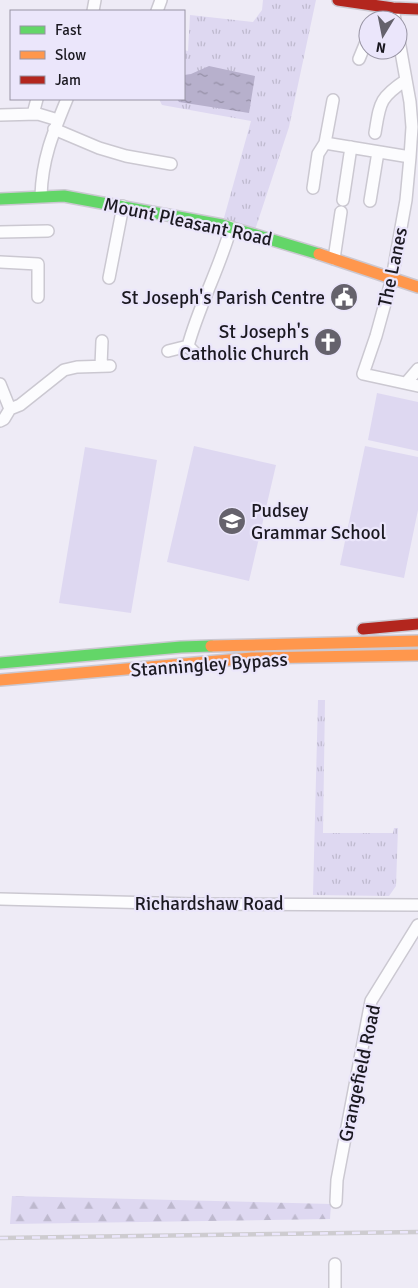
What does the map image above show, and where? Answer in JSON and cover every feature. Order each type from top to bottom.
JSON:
[{"type":"main road","points":[[338,0],[393,8],[418,9]]},
{"type":"main road","name":"Mount Pleasant Road","points":[[0,199],[64,196],[231,227],[418,287]]},
{"type":"main road","points":[[181,647],[418,624]]},
{"type":"main road","name":"Stanningley Bypass","points":[[0,663],[181,647],[373,640],[418,641]]},
{"type":"main road","name":"Stanningley Bypass","points":[[0,680],[252,658],[418,656]]},
{"type":"street","name":"The Lanes","points":[[402,60],[406,80],[414,102],[406,200],[392,278],[363,374],[406,383]]},
{"type":"street","points":[[375,133],[380,103],[390,91],[406,80]]},
{"type":"street","points":[[33,114],[37,100]]},
{"type":"street","points":[[41,196],[42,172],[49,141],[67,100]]},
{"type":"street","points":[[313,188],[318,154],[325,143],[333,100]]},
{"type":"street","points":[[0,115],[33,114],[99,148],[126,156],[171,164]]},
{"type":"street","points":[[325,143],[410,157]]},
{"type":"street","points":[[343,200],[351,147]]},
{"type":"street","points":[[370,201],[378,152]]},
{"type":"street","points":[[109,278],[123,206]]},
{"type":"street","points":[[334,259],[341,212]]},
{"type":"street","points":[[188,346],[201,305],[225,251],[231,227]]},
{"type":"street","points":[[0,232],[48,231]]},
{"type":"street","points":[[0,262],[38,264],[38,297]]},
{"type":"street","points":[[0,421],[4,419],[10,410],[20,405],[64,370],[77,367],[105,366],[102,341]]},
{"type":"street","points":[[168,352],[188,346]]},
{"type":"street","points":[[188,346],[196,355]]},
{"type":"street","points":[[418,369],[406,383],[418,386]]},
{"type":"street","points":[[0,384],[10,410]]},
{"type":"street","name":"Richardshaw Road","points":[[0,899],[137,903],[418,905]]},
{"type":"street","name":"Grangefield Road","points":[[336,1202],[337,1180],[372,1001],[418,925]]},
{"type":"street","points":[[335,1264],[335,1288]]},
{"type":"green space","points":[[263,0],[316,0],[289,127],[254,233],[222,225],[251,121],[162,105],[160,100],[185,100],[185,50],[188,51],[190,15],[253,22],[262,10]]},
{"type":"green space","points":[[377,393],[418,402],[418,451],[368,440]]},
{"type":"green space","points":[[194,446],[276,465],[249,581],[167,562]]},
{"type":"green space","points":[[365,446],[418,457],[418,510],[404,578],[340,565]]},
{"type":"green space","points":[[85,447],[157,460],[131,613],[59,603]]},
{"type":"green space","points":[[318,700],[325,700],[323,833],[393,833],[394,828],[398,828],[396,886],[389,896],[313,895]]},
{"type":"green space","points":[[12,1196],[331,1204],[330,1219],[10,1224]]},
{"type":"water","points":[[209,66],[255,76],[249,113],[179,102],[178,100],[185,100],[185,75]]},
{"type":"railway","points":[[0,1238],[418,1232]]},
{"type":"traffic: fast","points":[[0,199],[64,196],[222,225],[319,254]]},
{"type":"traffic: fast","points":[[0,663],[211,646]]},
{"type":"traffic: slow","points":[[319,254],[418,287]]},
{"type":"traffic: slow","points":[[211,646],[418,641]]},
{"type":"traffic: slow","points":[[0,680],[252,658],[418,655]]},
{"type":"traffic: jam","points":[[338,0],[393,8],[418,9]]},
{"type":"traffic: jam","points":[[363,629],[418,624]]},
{"type":"place","name":"St Joseph's Parish Centre","points":[[344,297]]},
{"type":"place","name":"St Joseph's Catholic Church","points":[[328,342]]},
{"type":"place","name":"Pudsey Grammar School","points":[[232,521]]}]
